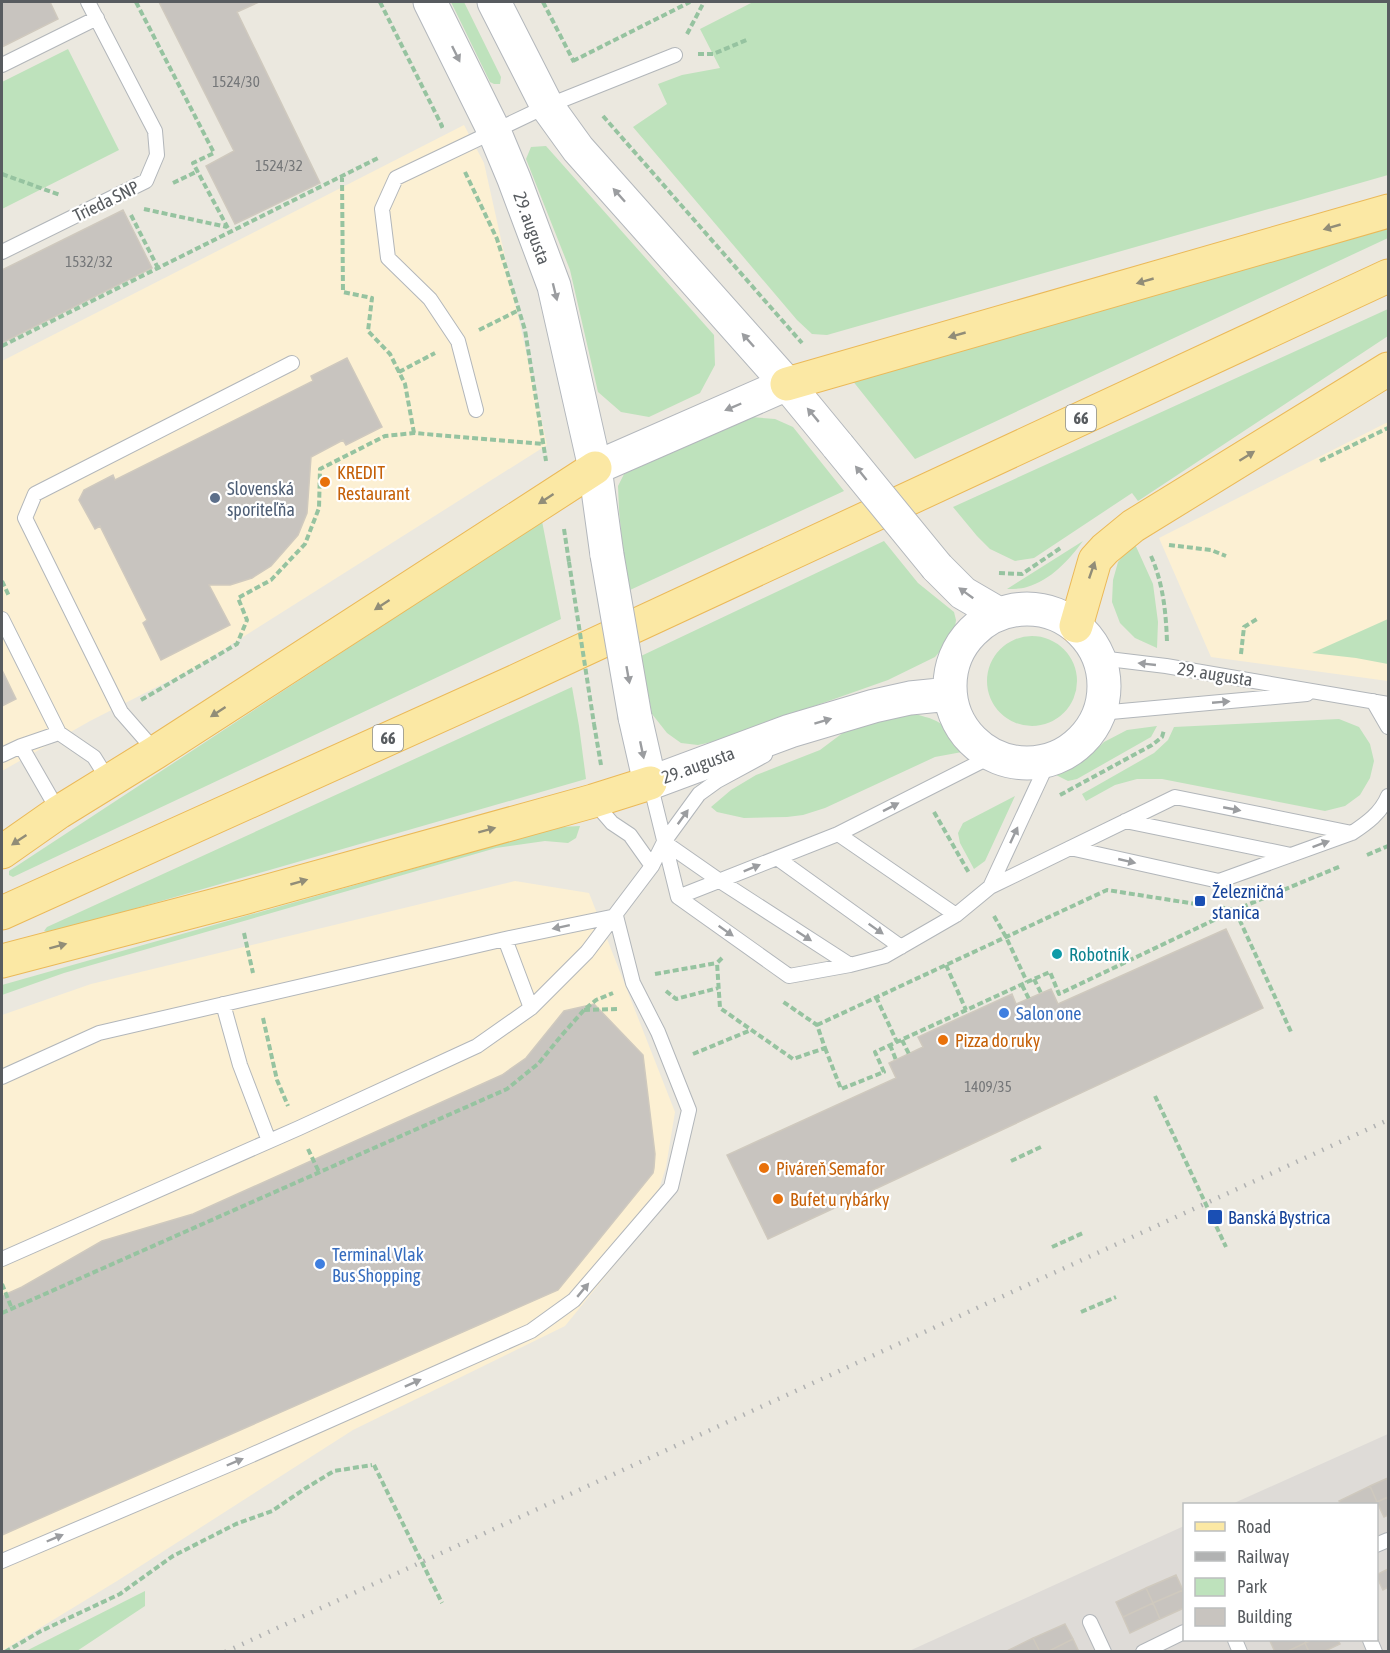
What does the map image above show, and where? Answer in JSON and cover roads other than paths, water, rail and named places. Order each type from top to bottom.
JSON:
[{"type":"main road","points":[[787,384],[1389,211]]},
{"type":"main road","name":"66","points":[[2,913],[524,676],[1389,276]]},
{"type":"main road","points":[[1076,626],[1095,560],[1133,526],[1389,369]]},
{"type":"main road","points":[[2,852],[59,812],[156,752],[595,468]]},
{"type":"main road","points":[[2,961],[243,898],[593,801],[650,783]]},
{"type":"street","name":"29. augusta","points":[[430,2],[494,131],[554,286],[595,468],[607,555],[635,717],[650,783],[790,731],[874,706],[910,698],[950,694]]},
{"type":"street","points":[[494,2],[547,106],[578,149],[787,384],[937,567],[963,593],[999,614]]},
{"type":"street","points":[[595,468],[787,384]]},
{"type":"street","points":[[1031,609],[1047,612],[1062,617],[1076,626],[1094,646],[1100,658],[1104,676],[1104,695],[1100,713],[1085,738],[1075,747],[1049,760],[1036,763],[1007,760],[983,749],[964,730],[953,707],[950,694],[952,670],[961,646],[978,627],[999,614],[1015,610],[1031,609]]},
{"type":"lane","name":"Trieda SNP","points":[[2,252],[93,207],[123,199],[146,181],[158,155],[155,131],[88,2]]},
{"type":"lane","points":[[2,65],[97,18]]},
{"type":"lane","points":[[476,410],[458,342],[430,299],[388,258],[382,209],[396,178],[547,106],[675,55]]},
{"type":"lane","points":[[156,752],[121,712],[26,518],[35,494],[292,363]]},
{"type":"lane","points":[[2,619],[59,733],[94,757],[109,781]]},
{"type":"lane","name":"29. augusta","points":[[1100,658],[1166,666],[1389,704]]},
{"type":"lane","name":"29. augusta","points":[[1100,713],[1329,692]]},
{"type":"lane","points":[[1372,701],[1389,727]]},
{"type":"lane","points":[[2,1259],[477,1046],[531,1008],[587,952],[652,866],[664,842],[699,794],[717,781],[775,748],[790,731]]},
{"type":"lane","points":[[2,755],[59,733]]},
{"type":"lane","points":[[21,746],[59,812]]},
{"type":"lane","points":[[678,897],[838,834],[994,755]]},
{"type":"lane","points":[[985,891],[1049,760]]},
{"type":"lane","points":[[650,783],[678,897],[789,976],[885,956],[956,915],[985,891],[1175,797],[1352,833]]},
{"type":"lane","points":[[1070,848],[1219,881],[1352,833],[1383,807],[1389,796]]},
{"type":"lane","points":[[593,801],[612,823],[630,835],[652,866]]},
{"type":"lane","points":[[1125,821],[1291,855]]},
{"type":"lane","points":[[838,834],[956,915]]},
{"type":"lane","points":[[664,842],[850,965]]},
{"type":"lane","points":[[777,858],[901,947]]},
{"type":"lane","points":[[2,1077],[99,1033],[506,939],[616,916]]},
{"type":"lane","points":[[2,1561],[247,1457],[531,1331],[574,1300],[671,1187],[689,1110],[658,1032],[633,983],[616,916]]},
{"type":"lane","points":[[506,939],[531,1008]]},
{"type":"lane","points":[[223,1004],[240,1065],[269,1141]]},
{"type":"lane","points":[[1090,1622],[1104,1652]]},
{"type":"lane","points":[[1143,1652],[1183,1633]]},
{"type":"railway","points":[[225,1652],[1388,1120]]},
{"type":"place","name":"KREDIT Restaurant","points":[[325,482]]},
{"type":"place","name":"Slovenská sporiteľňa","points":[[215,498]]},
{"type":"place","name":"Železničná stanica","points":[[1200,901]]},
{"type":"place","name":"Robotník","points":[[1057,954]]},
{"type":"place","name":"Salon one","points":[[1004,1013]]},
{"type":"place","name":"Pizza do ruky","points":[[943,1040]]},
{"type":"place","name":"Piváreň Semafor","points":[[764,1168]]},
{"type":"place","name":"Bufet u rybárky","points":[[778,1199]]},
{"type":"place","name":"Banská Bystrica","points":[[1215,1217]]},
{"type":"place","name":"Terminal Vlak Bus Shopping","points":[[320,1264]]}]
